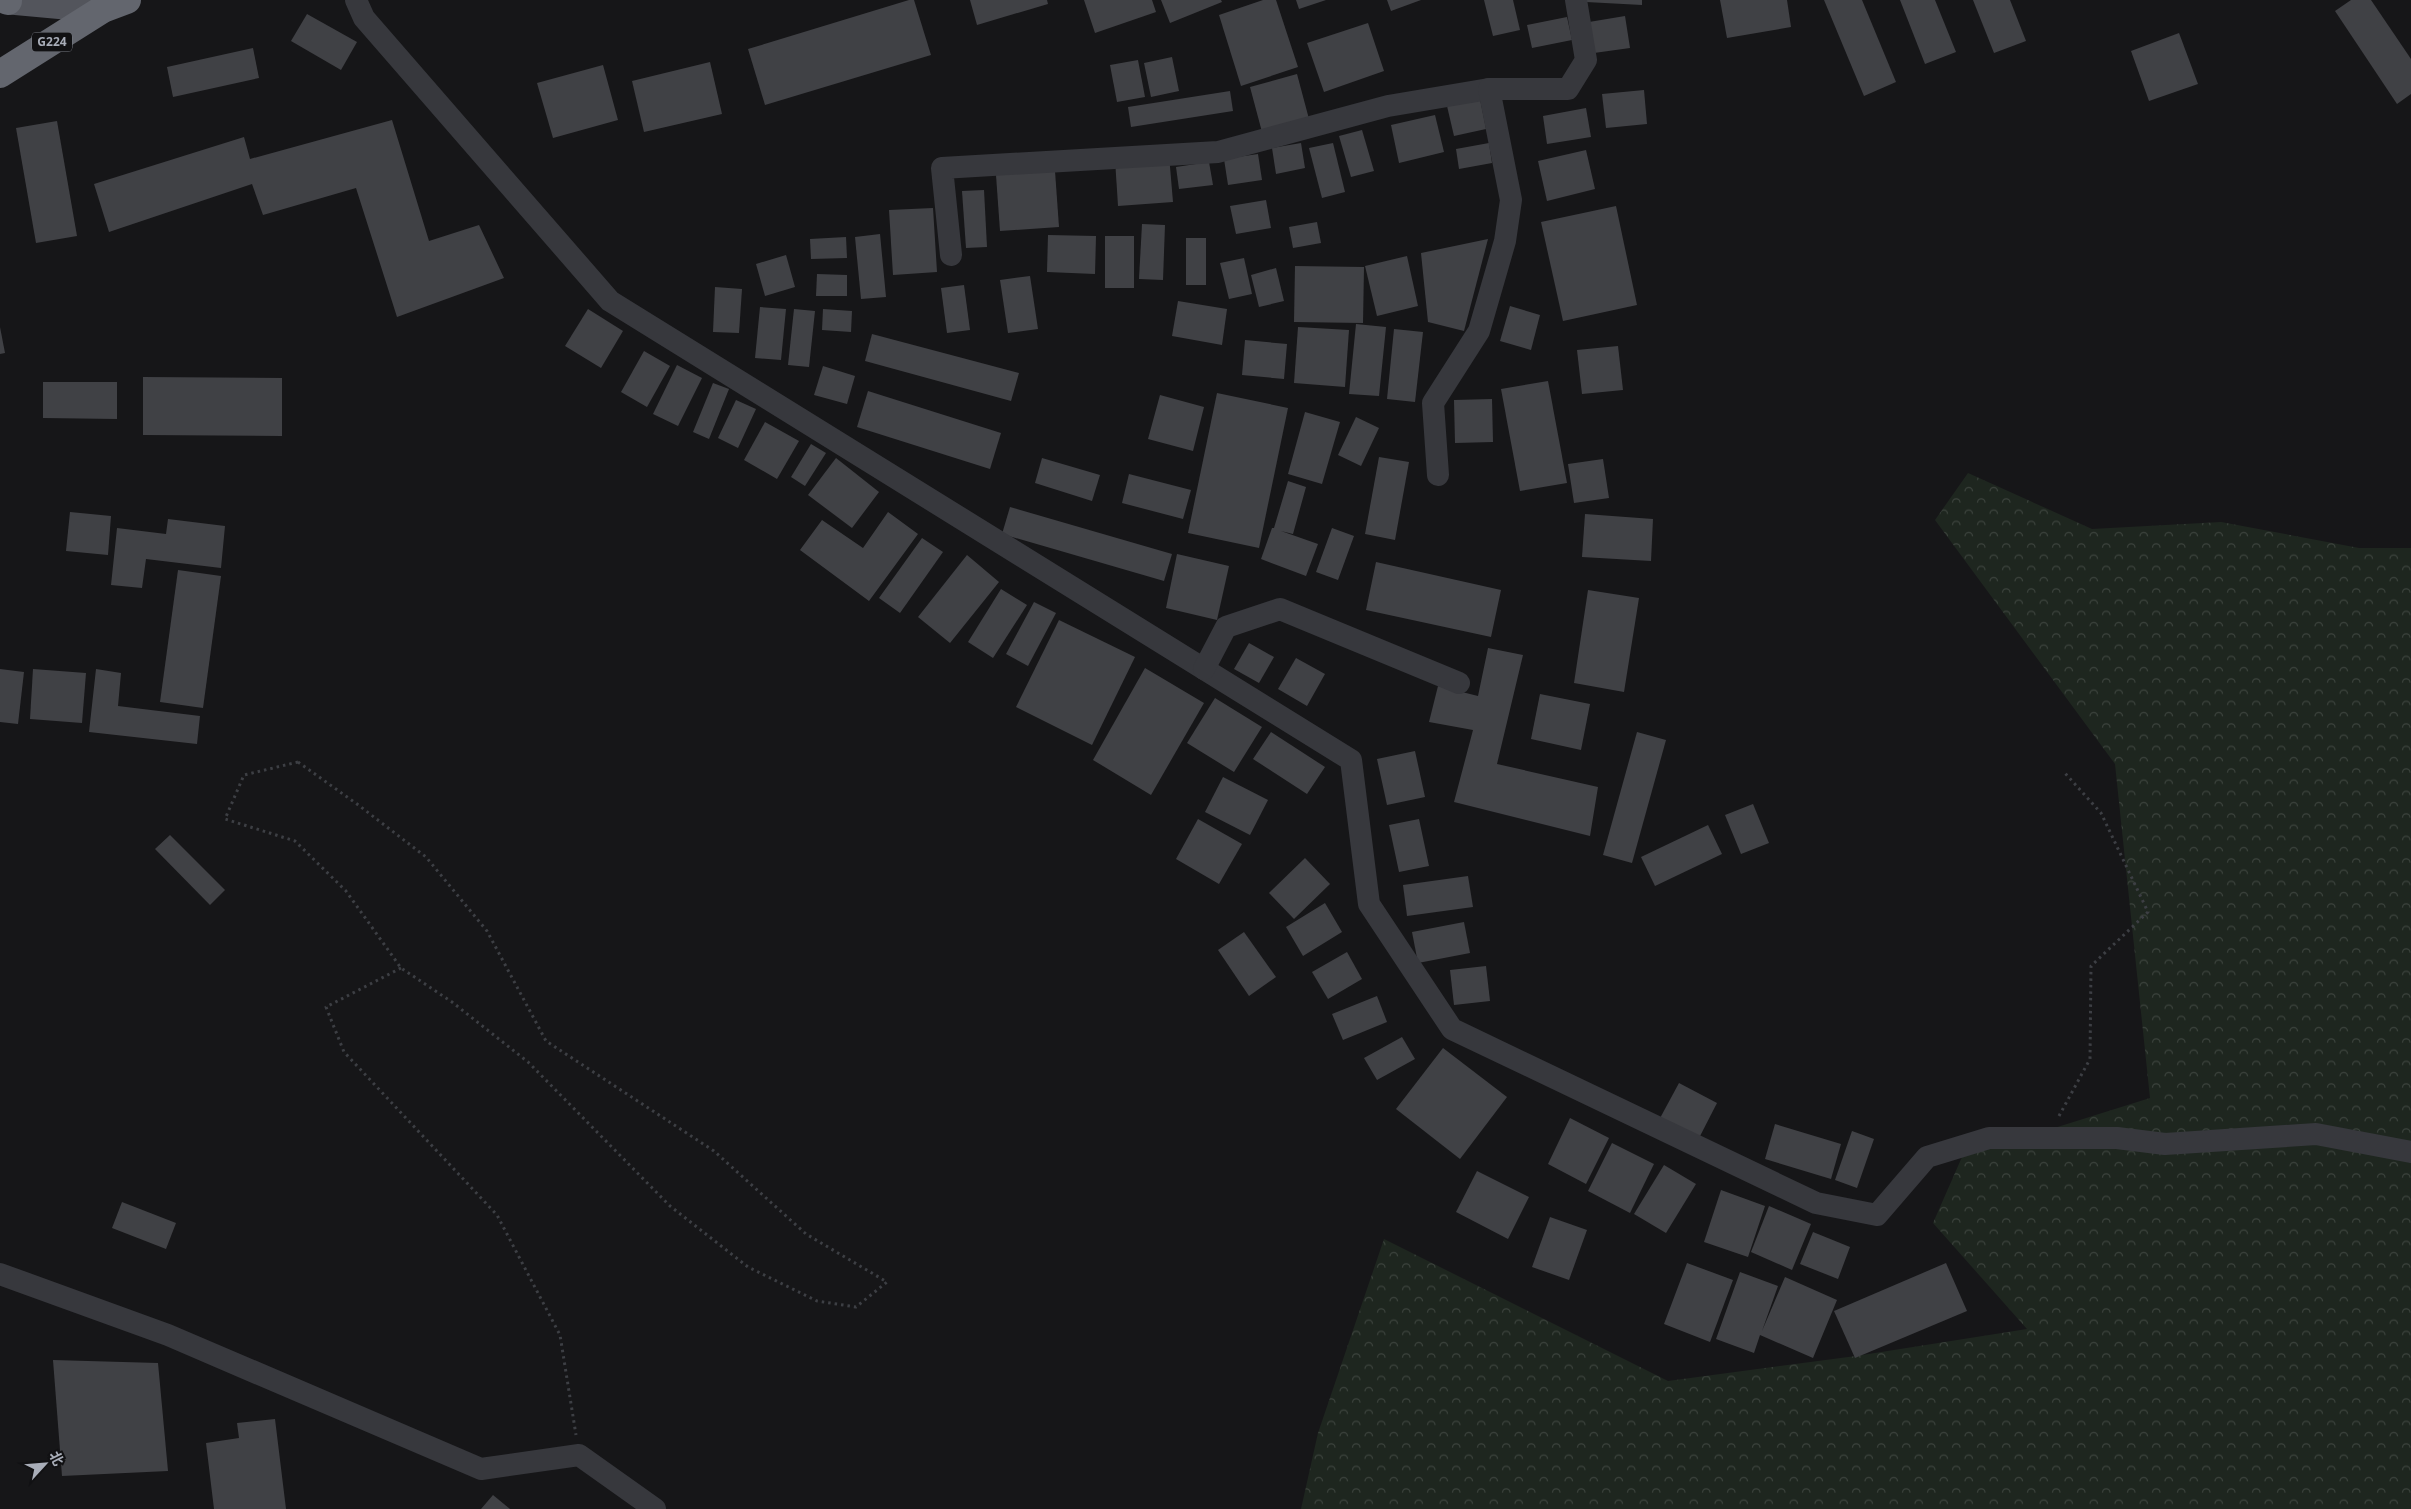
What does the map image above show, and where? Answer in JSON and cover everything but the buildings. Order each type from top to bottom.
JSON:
[{"type":"highway","name":"G224","points":[[0,74],[115,5]]},
{"type":"main road","points":[[6,0],[115,5]]},
{"type":"street","points":[[356,0],[364,18],[610,301],[1351,760],[1369,904],[1452,1030],[1816,1203],[1877,1215],[1928,1157],[1989,1138],[2106,1140],[2118,1138],[2166,1144],[2316,1134],[2411,1152]]},
{"type":"street","points":[[951,255],[942,168],[1218,152],[1388,106],[1489,89],[1568,89],[1586,60],[1576,0]]},
{"type":"street","points":[[1438,475],[1433,404],[1479,331],[1505,241],[1511,200],[1489,89]]},
{"type":"street","points":[[1204,669],[1226,627],[1280,609],[1459,683]]},
{"type":"street","points":[[0,1274],[168,1336],[481,1469],[579,1455],[655,1509]]},
{"type":"path","points":[[298,762],[419,851],[487,931],[546,1041],[714,1151],[806,1234],[887,1282],[856,1307],[817,1301],[748,1267],[670,1206],[528,1062],[452,1002],[401,968],[346,891],[295,841],[225,819],[244,775],[298,762]]},
{"type":"path","points":[[2046,1139],[2090,1059],[2091,966],[2148,912],[2101,813],[2064,772]]},
{"type":"path","points":[[401,968],[326,1007],[344,1052],[498,1215],[560,1335],[579,1455]]},
{"type":"green space","points":[[1968,473],[2092,529],[2221,522],[2359,548],[2411,548],[2411,1509],[1301,1509],[1318,1433],[1384,1239],[1668,1381],[1856,1356],[2027,1329],[1933,1223],[1962,1157],[2150,1098],[2115,764],[1935,520]]}]
